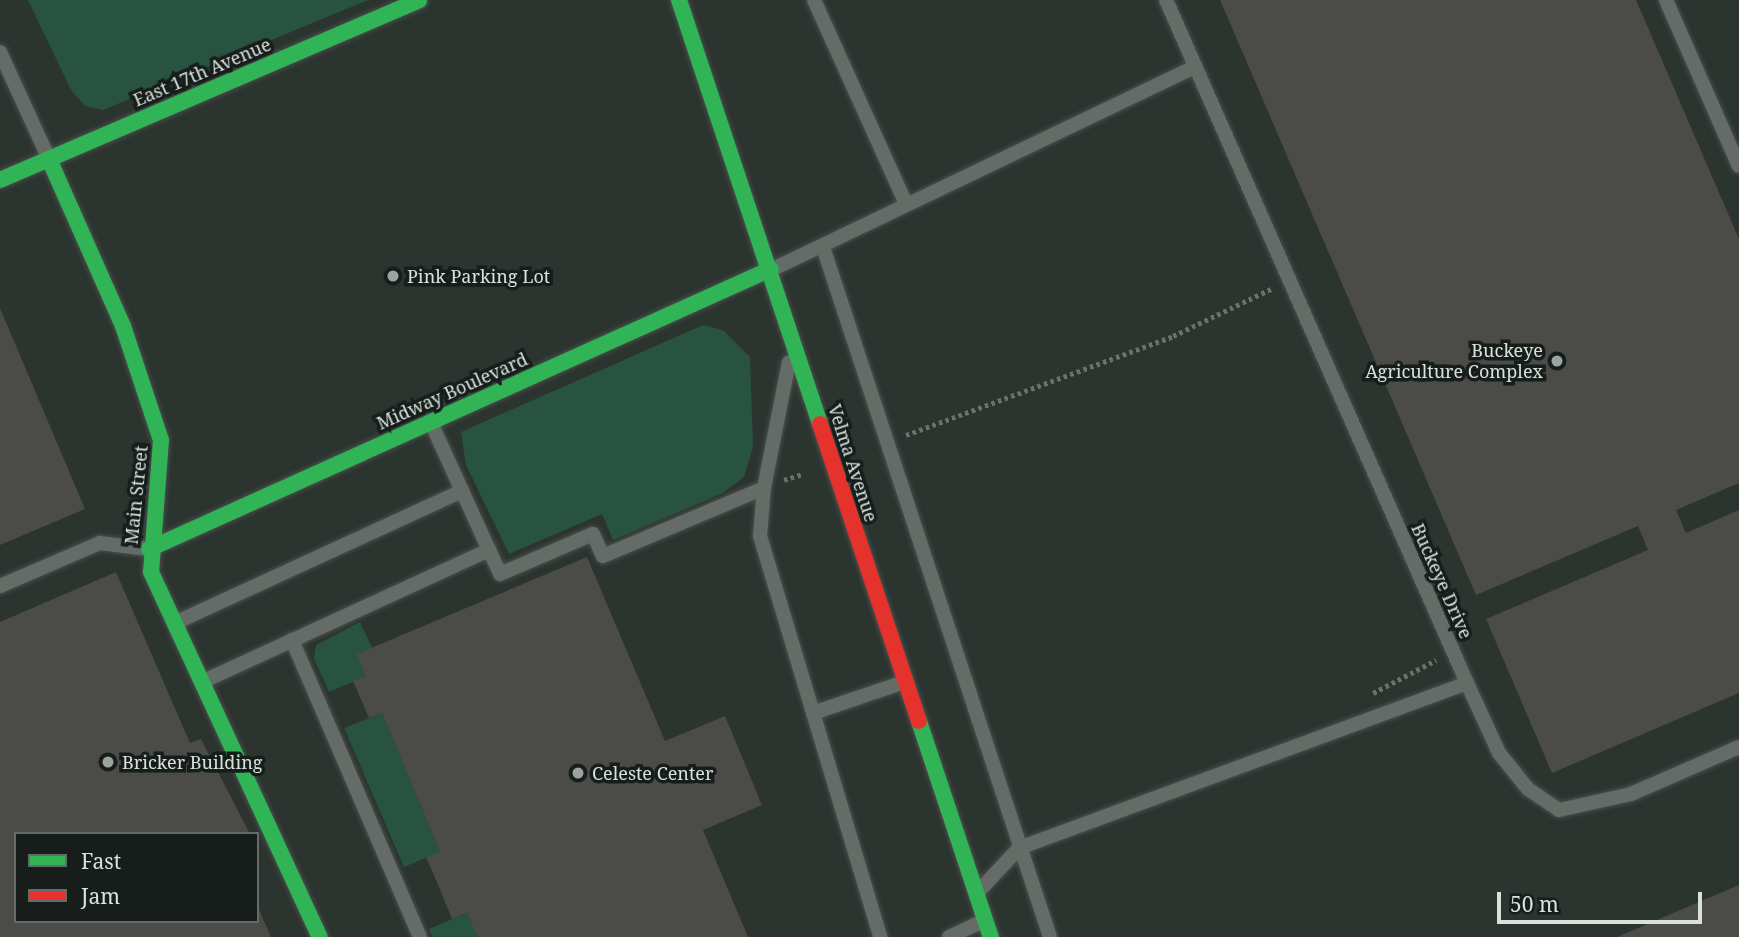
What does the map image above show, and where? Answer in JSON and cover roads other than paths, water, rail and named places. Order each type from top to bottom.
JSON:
[{"type":"street","name":"East 17th Avenue","points":[[0,180],[419,0]]},
{"type":"street","name":"Velma Avenue","points":[[679,0],[771,269],[904,682],[991,937]]},
{"type":"street","name":"Main Street","points":[[49,159],[123,326],[161,440],[149,549],[172,624],[320,937]]},
{"type":"street","name":"Midway Boulevard","points":[[149,549],[771,269]]},
{"type":"lane","points":[[814,0],[906,204]]},
{"type":"lane","name":"Buckeye Drive","points":[[1166,0],[1288,282],[1499,753],[1528,789],[1559,810],[1631,794],[1739,747]]},
{"type":"lane","points":[[1666,0],[1739,166]]},
{"type":"lane","name":"Main Street","points":[[0,52],[49,159]]},
{"type":"lane","points":[[771,269],[1195,67]]},
{"type":"lane","points":[[822,247],[889,442],[1050,937]]},
{"type":"lane","points":[[794,340],[764,488],[760,536],[880,937]]},
{"type":"lane","points":[[430,422],[500,574],[593,534],[603,556],[764,488]]},
{"type":"lane","points":[[172,624],[462,491]]},
{"type":"lane","points":[[0,586],[100,543],[149,549]]},
{"type":"lane","points":[[199,683],[489,550]]},
{"type":"lane","points":[[292,640],[420,937]]},
{"type":"lane","points":[[813,713],[904,682]]},
{"type":"lane","points":[[977,893],[1019,848],[1467,682]]},
{"type":"lane","points":[[949,937],[986,921]]},
{"type":"place","name":"Pink Parking Lot","points":[[393,276]]},
{"type":"place","name":"Buckeye Agriculture Complex","points":[[1557,361]]},
{"type":"place","name":"Bricker Building","points":[[108,762]]},
{"type":"place","name":"Celeste Center","points":[[578,773]]}]
